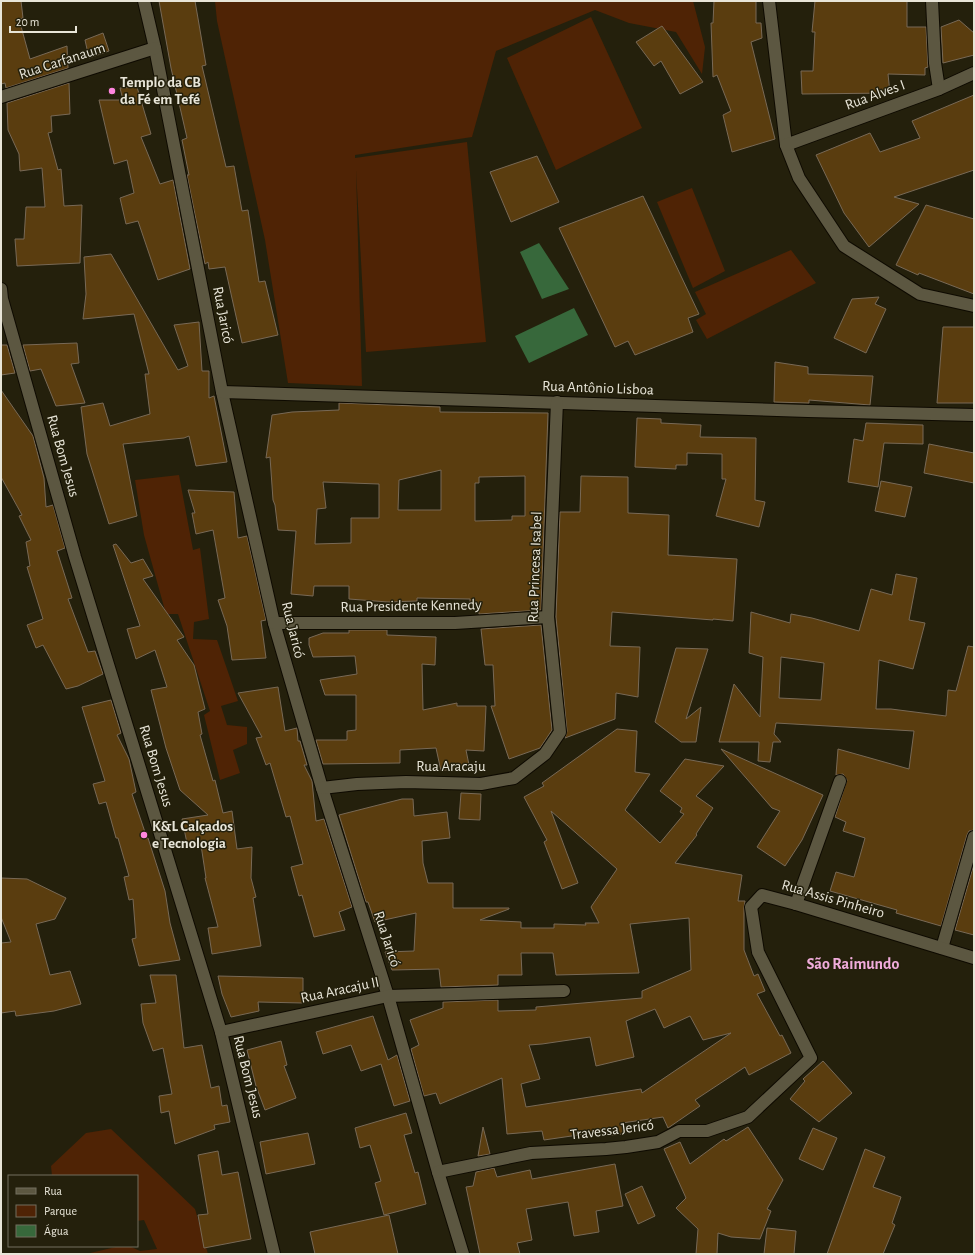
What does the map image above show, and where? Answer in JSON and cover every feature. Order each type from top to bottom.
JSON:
[{"type":"street","name":"Rua Jaricó","points":[[144,1],[155,48],[222,392],[274,623],[322,788],[388,996],[463,1254]]},
{"type":"street","points":[[769,1],[786,145],[799,178],[844,246],[920,294],[974,306]]},
{"type":"street","points":[[932,1],[932,26],[939,89]]},
{"type":"street","name":"Rua Carfanaum","points":[[1,97],[155,48]]},
{"type":"street","name":"Rua Alves I","points":[[786,145],[939,89],[974,74]]},
{"type":"street","name":"Rua Bom Jesus","points":[[1,288],[2,300],[75,557],[221,1032],[274,1254]]},
{"type":"street","name":"Rua Antônio Lisboa","points":[[222,392],[974,415]]},
{"type":"street","name":"Rua Princesa Isabel","points":[[557,402],[548,617],[560,732]]},
{"type":"street","name":"Rua Presidente Kennedy","points":[[274,623],[454,623],[548,617]]},
{"type":"street","name":"Rua Aracaju","points":[[322,788],[357,784],[406,782],[481,784],[514,778],[545,754],[560,732]]},
{"type":"street","points":[[796,904],[840,781]]},
{"type":"street","points":[[942,948],[974,836]]},
{"type":"street","name":"Rua Assis Pinheiro","points":[[811,1058],[758,952],[751,907],[762,895],[974,958]]},
{"type":"street","name":"Rua Aracaju II","points":[[221,1032],[388,996],[564,991]]},
{"type":"street","name":"Travessa Jericó","points":[[438,1172],[530,1153],[626,1147],[658,1142],[679,1131],[707,1131],[748,1118],[811,1058]]},
{"type":"green space","points":[[215,1],[693,1],[705,47],[702,74],[676,32],[629,23],[595,10],[496,51],[472,137],[355,155],[355,158],[467,142],[486,342],[366,352],[356,170],[362,386],[288,383],[265,240],[217,21]]},
{"type":"green space","points":[[591,17],[642,128],[556,170],[507,58]]},
{"type":"green space","points":[[692,188],[725,271],[693,288],[657,202]]},
{"type":"green space","points":[[791,250],[816,283],[707,339],[696,320],[706,314],[695,292]]},
{"type":"green space","points":[[179,475],[193,550],[200,548],[209,619],[194,622],[193,639],[217,640],[238,701],[221,706],[227,725],[247,727],[247,744],[233,750],[240,773],[220,780],[204,715],[210,711],[178,614],[166,614],[144,535],[135,480]]},
{"type":"green space","points":[[111,1129],[195,1209],[208,1254],[86,1254],[116,1247],[131,1247],[140,1251],[157,1249],[144,1220],[138,1221],[138,1175],[52,1175],[51,1166],[86,1133]]},
{"type":"water","points":[[539,243],[569,289],[542,299],[520,252]]},
{"type":"water","points":[[574,308],[588,335],[529,363],[515,336]]},
{"type":"building","points":[[1,1],[21,1],[23,18],[19,19],[30,59],[67,46],[68,68],[6,88],[5,83],[1,84]]},
{"type":"building","points":[[159,1],[195,1],[206,65],[202,66],[226,167],[234,166],[242,211],[248,210],[259,282],[265,281],[278,335],[242,343],[225,267],[209,269],[208,262],[205,264],[187,175],[189,175],[182,140],[187,138],[171,68]]},
{"type":"building","points":[[714,1],[756,1],[756,23],[761,23],[762,38],[751,42],[775,139],[732,152],[723,115],[731,111],[717,75],[713,77],[711,23],[713,23]]},
{"type":"building","points":[[815,1],[907,1],[907,27],[926,27],[928,67],[925,68],[925,75],[888,74],[890,93],[802,94],[801,71],[813,71],[815,32],[812,32]]},
{"type":"building","points":[[959,20],[974,33],[974,55],[943,63],[941,27]]},
{"type":"building","points":[[662,26],[703,82],[680,94],[661,61],[654,66],[636,42]]},
{"type":"building","points":[[103,33],[109,51],[89,58],[85,40]]},
{"type":"building","points":[[69,83],[70,114],[51,116],[52,132],[48,133],[58,170],[61,169],[64,206],[82,205],[80,263],[17,266],[15,239],[24,239],[26,207],[45,207],[42,168],[20,171],[19,154],[8,130],[7,103]]},
{"type":"building","points":[[137,87],[151,134],[141,137],[160,184],[173,180],[190,269],[158,280],[138,221],[126,224],[120,198],[134,193],[127,160],[114,164],[99,100],[123,100],[120,88]]},
{"type":"building","points":[[974,95],[974,170],[894,197],[919,204],[869,247],[844,213],[816,155],[870,133],[880,152],[920,138],[912,121]]},
{"type":"building","points":[[537,156],[559,202],[511,222],[490,172]]},
{"type":"building","points":[[643,196],[699,314],[688,318],[693,332],[635,355],[628,341],[615,347],[559,228]]},
{"type":"building","points":[[926,205],[974,219],[974,294],[919,273],[918,275],[896,265]]},
{"type":"building","points":[[111,254],[178,370],[188,366],[174,325],[199,322],[202,371],[209,371],[209,398],[214,396],[227,462],[196,466],[189,436],[184,438],[123,444],[137,516],[109,524],[87,454],[81,407],[103,403],[110,426],[150,414],[145,374],[149,374],[134,314],[83,319],[86,294],[84,257]]},
{"type":"building","points":[[879,297],[875,304],[886,309],[866,353],[834,338],[852,299]]},
{"type":"building","points":[[943,327],[974,327],[974,403],[937,403]]},
{"type":"building","points":[[77,343],[79,363],[71,364],[85,403],[56,406],[41,369],[30,371],[23,345]]},
{"type":"building","points":[[1,345],[7,345],[15,373],[1,375]]},
{"type":"building","points":[[775,362],[808,367],[808,374],[873,376],[870,405],[809,400],[809,403],[774,402]]},
{"type":"building","points":[[1,390],[33,436],[44,478],[46,507],[53,505],[65,548],[57,551],[72,598],[68,599],[88,652],[95,651],[103,674],[78,686],[66,689],[43,645],[36,648],[27,625],[43,619],[27,567],[30,566],[26,542],[31,540],[19,516],[22,515],[1,477]]},
{"type":"building","points":[[339,403],[440,407],[440,412],[548,413],[541,610],[479,614],[478,603],[470,603],[470,599],[417,598],[417,601],[388,602],[349,599],[349,586],[314,586],[313,596],[291,594],[296,531],[278,530],[273,500],[270,457],[266,458],[272,415],[292,412],[339,410]],"holes":[[[441,470],[441,510],[398,510],[399,480]],[[525,476],[525,516],[512,516],[512,520],[475,521],[475,483],[479,483],[479,477]],[[323,482],[379,484],[379,518],[351,518],[351,543],[315,544],[317,509],[326,508]]]},
{"type":"building","points":[[637,418],[661,419],[661,423],[701,425],[700,437],[756,438],[755,500],[765,502],[759,527],[716,516],[726,479],[722,479],[722,454],[687,453],[687,465],[676,465],[676,469],[635,467]]},
{"type":"building","points":[[866,423],[923,425],[923,444],[884,443],[878,487],[848,482],[854,439],[863,441]]},
{"type":"building","points":[[929,444],[974,453],[974,483],[924,473]]},
{"type":"building","points":[[581,476],[628,477],[628,513],[669,515],[668,555],[737,559],[733,621],[612,612],[610,646],[640,647],[638,697],[616,693],[615,719],[565,738],[567,731],[556,617],[560,512],[580,512]]},
{"type":"building","points":[[881,481],[912,487],[905,517],[875,511]]},
{"type":"building","points":[[188,490],[234,492],[238,538],[247,536],[266,620],[261,621],[266,658],[232,660],[227,626],[218,600],[225,598],[213,530],[196,534],[192,513],[195,513]]},
{"type":"building","points":[[116,544],[131,563],[143,559],[153,576],[143,579],[184,637],[177,640],[194,665],[205,709],[198,712],[202,734],[200,735],[213,781],[215,780],[223,813],[232,811],[237,849],[252,847],[251,878],[256,897],[253,898],[261,946],[212,954],[208,928],[218,927],[205,878],[201,845],[188,848],[182,819],[208,815],[180,790],[166,748],[151,690],[167,687],[155,650],[136,659],[127,629],[140,626],[113,545]]},
{"type":"building","points":[[896,574],[917,578],[909,620],[925,623],[913,669],[879,660],[876,709],[891,709],[946,716],[948,690],[956,691],[968,646],[974,647],[974,830],[969,831],[967,835],[941,926],[896,913],[897,910],[830,891],[836,872],[854,877],[865,838],[843,831],[846,822],[835,817],[847,780],[843,774],[836,775],[838,749],[909,769],[914,731],[776,723],[774,734],[781,742],[773,742],[770,762],[758,761],[759,742],[719,742],[734,684],[760,717],[763,657],[749,653],[751,612],[790,623],[791,614],[812,618],[859,631],[871,589],[892,595]],"holes":[[[781,657],[824,663],[821,700],[779,698]]]},
{"type":"building","points":[[541,625],[552,730],[540,748],[509,759],[491,706],[495,706],[493,665],[485,665],[481,629]]},
{"type":"building","points":[[349,630],[387,630],[387,635],[436,637],[435,665],[422,664],[423,710],[457,703],[457,706],[486,706],[484,751],[466,750],[469,765],[441,771],[436,748],[400,750],[400,763],[323,764],[316,740],[347,740],[347,731],[356,730],[356,695],[325,695],[320,680],[357,674],[355,656],[313,657],[309,645],[309,638],[323,633],[349,633]]},
{"type":"building","points":[[676,648],[708,649],[686,719],[701,707],[696,742],[681,742],[655,722]]},
{"type":"building","points":[[278,687],[285,731],[297,728],[298,741],[300,741],[307,765],[304,765],[312,781],[316,821],[324,819],[352,907],[339,912],[345,930],[314,937],[302,895],[299,896],[291,867],[303,864],[290,816],[286,817],[270,763],[266,765],[256,738],[262,737],[238,693]]},
{"type":"building","points":[[111,700],[121,733],[117,735],[129,759],[136,792],[132,794],[165,891],[170,923],[180,960],[139,966],[132,939],[136,938],[133,899],[129,900],[124,877],[129,876],[106,802],[99,804],[93,784],[105,781],[82,707]]},
{"type":"building","points":[[617,729],[637,731],[635,772],[650,774],[625,810],[660,843],[684,814],[680,812],[682,808],[660,791],[685,759],[724,766],[696,796],[713,808],[696,834],[697,835],[675,863],[742,875],[738,901],[745,901],[744,950],[754,976],[758,974],[765,991],[757,994],[791,1053],[749,1075],[745,1067],[695,1100],[700,1106],[668,1128],[663,1117],[622,1123],[623,1134],[599,1136],[599,1132],[544,1140],[542,1131],[507,1134],[502,1078],[440,1104],[436,1093],[424,1096],[411,1049],[419,1045],[410,1020],[443,1008],[443,1002],[498,1000],[498,1011],[500,1011],[536,1010],[536,1007],[642,998],[642,991],[691,970],[689,918],[630,924],[639,973],[556,975],[553,953],[521,953],[522,975],[498,975],[498,985],[441,987],[439,969],[392,970],[385,952],[414,951],[416,913],[375,922],[368,902],[366,902],[339,815],[402,799],[413,799],[414,816],[447,812],[450,838],[422,841],[423,863],[428,883],[453,883],[453,908],[509,908],[480,920],[521,922],[521,928],[554,928],[554,924],[586,925],[585,923],[599,923],[591,907],[617,869],[551,811],[578,883],[562,889],[544,842],[547,840],[524,797],[544,786],[542,783]],"holes":[[[655,1009],[664,1028],[690,1016],[703,1040],[731,1033],[642,1093],[641,1089],[526,1107],[521,1084],[540,1079],[529,1045],[590,1037],[596,1066],[634,1057],[626,1021]]]},
{"type":"building","points":[[721,749],[823,795],[802,840],[785,866],[757,847],[780,811],[772,808]]},
{"type":"building","points":[[461,793],[481,794],[480,820],[459,819]]},
{"type":"building","points":[[974,864],[974,935],[955,930]]},
{"type":"building","points":[[1,878],[27,879],[66,898],[55,919],[36,924],[50,975],[70,971],[81,1004],[54,1011],[16,1016],[15,1011],[1,1013],[1,943],[11,942],[1,917]]},
{"type":"building","points":[[150,975],[176,975],[184,1048],[202,1045],[211,1088],[219,1086],[222,1106],[227,1105],[230,1122],[214,1125],[215,1129],[175,1144],[169,1111],[161,1113],[159,1096],[172,1094],[163,1048],[153,1051],[143,1023],[141,1004],[156,1003]]},
{"type":"building","points":[[218,976],[303,978],[303,1003],[258,1002],[259,1011],[231,1017],[222,994]]},
{"type":"building","points":[[373,1016],[388,1060],[397,1055],[410,1101],[394,1106],[381,1064],[361,1071],[351,1045],[323,1054],[316,1032]]},
{"type":"building","points":[[281,1041],[287,1065],[284,1066],[296,1098],[265,1110],[256,1086],[247,1050]]},
{"type":"building","points":[[823,1061],[852,1093],[819,1122],[790,1099],[805,1081],[803,1079]]},
{"type":"building","points":[[406,1113],[412,1133],[404,1135],[415,1173],[418,1172],[426,1204],[384,1215],[375,1183],[381,1181],[370,1145],[360,1148],[355,1128]]},
{"type":"building","points":[[483,1127],[490,1154],[478,1156]]},
{"type":"building","points":[[748,1127],[783,1180],[767,1209],[771,1211],[760,1239],[731,1237],[718,1233],[717,1254],[696,1254],[698,1229],[676,1208],[686,1198],[664,1149],[680,1142],[690,1164],[724,1139],[726,1141]]},
{"type":"building","points":[[813,1128],[837,1138],[823,1170],[799,1159]]},
{"type":"building","points":[[308,1133],[315,1164],[266,1174],[260,1142]]},
{"type":"building","points":[[865,1149],[885,1157],[873,1187],[901,1197],[892,1223],[895,1225],[883,1254],[827,1254]]},
{"type":"building","points":[[218,1151],[222,1175],[238,1172],[251,1239],[204,1248],[198,1215],[208,1214],[198,1155]]},
{"type":"building","points":[[615,1164],[623,1206],[596,1211],[599,1232],[574,1236],[568,1202],[526,1209],[532,1240],[517,1243],[520,1254],[480,1254],[466,1187],[473,1186],[476,1172],[494,1168],[497,1177],[530,1170],[532,1179]]},
{"type":"building","points":[[642,1186],[655,1216],[638,1224],[625,1194]]},
{"type":"building","points":[[389,1215],[398,1254],[315,1254],[310,1232]]},
{"type":"building","points":[[767,1228],[796,1231],[794,1254],[764,1254]]},
{"type":"place","name":"Templo da CB da Fé em Tefé","points":[[112,91]]},
{"type":"place","name":"K&L Calçados e Tecnologia","points":[[144,835]]},
{"type":"district","name":"São Raimundo","points":[[853,964]]}]
